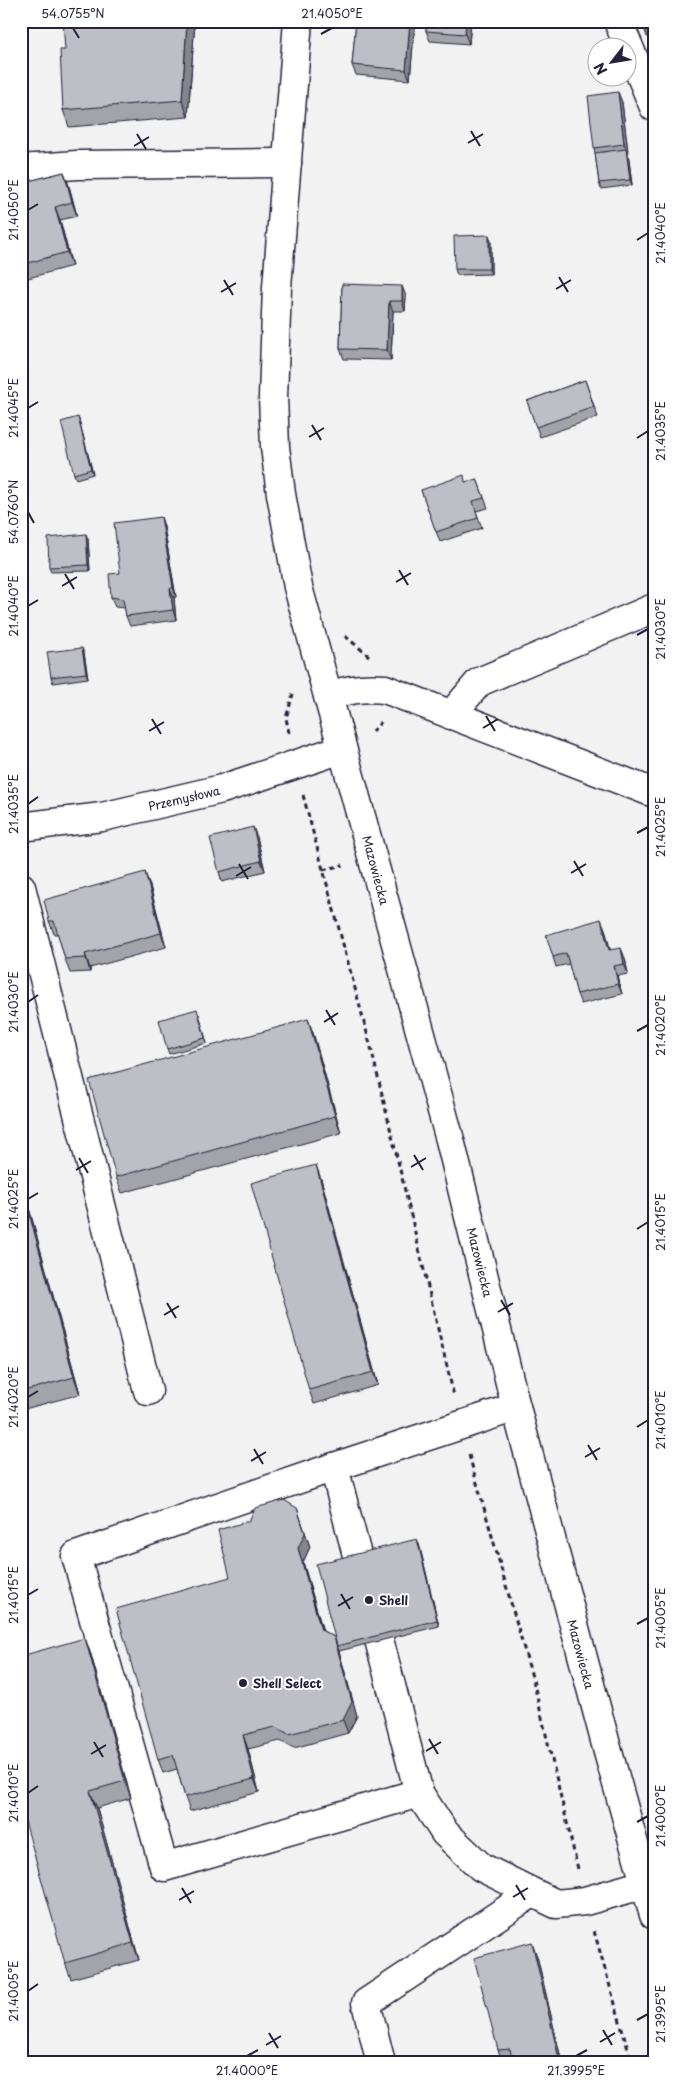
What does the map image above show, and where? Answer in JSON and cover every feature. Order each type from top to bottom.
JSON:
[{"type":"main road","name":"Mazowiecka","points":[[298,21],[274,351],[275,447],[281,494],[298,587],[450,1140],[516,1407],[654,1915]]},
{"type":"main road","points":[[618,21],[654,107]]},
{"type":"main road","points":[[23,162],[77,165],[287,163]]},
{"type":"main road","points":[[451,715],[479,682],[654,608]]},
{"type":"main road","points":[[328,696],[347,689],[365,687],[385,689],[654,793]]},
{"type":"main road","name":"Przemysłowa","points":[[21,827],[102,817],[222,789],[342,749]]},
{"type":"main road","points":[[21,887],[148,1390]]},
{"type":"main road","points":[[419,1793],[164,1867],[76,1556],[334,1467],[516,1407]]},
{"type":"main road","points":[[334,1467],[419,1793],[445,1834],[480,1867],[556,1904],[585,1902],[645,1884]]},
{"type":"main road","points":[[381,2063],[366,2003],[532,1893]]},
{"type":"path","points":[[340,628],[344,636],[370,656]]},
{"type":"path","points":[[294,691],[286,718],[295,764],[371,1048],[461,1425],[534,1684],[585,1902],[632,2063]]},
{"type":"building","points":[[63,21],[187,21],[182,100],[63,110],[60,50],[65,50]]},
{"type":"building","points":[[356,21],[410,21],[406,70],[352,65]]},
{"type":"building","points":[[427,21],[466,21],[465,34],[426,31]]},
{"type":"building","points":[[642,21],[654,21],[654,25],[644,27]]},
{"type":"building","points":[[618,92],[624,144],[594,148],[588,96]]},
{"type":"building","points":[[626,149],[630,180],[599,183],[595,153]]},
{"type":"building","points":[[64,172],[72,202],[55,207],[67,252],[21,265],[21,183]]},
{"type":"building","points":[[489,235],[489,269],[455,269],[454,236]]},
{"type":"building","points":[[342,284],[402,286],[402,301],[389,301],[387,350],[340,349]]},
{"type":"building","points":[[585,380],[594,407],[536,427],[527,401]]},
{"type":"building","points":[[78,417],[91,469],[74,474],[61,422]]},
{"type":"building","points":[[464,475],[465,482],[477,479],[484,498],[473,501],[478,518],[436,532],[421,490]]},
{"type":"building","points":[[161,517],[173,587],[170,589],[173,610],[126,616],[123,599],[111,597],[109,574],[120,573],[114,523]]},
{"type":"building","points":[[86,534],[88,565],[49,567],[48,538]]},
{"type":"building","points":[[82,648],[86,673],[51,677],[47,652]]},
{"type":"building","points":[[253,827],[261,861],[219,872],[210,838]]},
{"type":"building","points":[[145,872],[161,933],[85,954],[86,958],[65,959],[54,921],[49,921],[44,900]]},
{"type":"building","points":[[601,919],[609,950],[621,948],[624,964],[614,966],[618,984],[577,994],[566,953],[553,957],[546,935]]},
{"type":"building","points":[[197,1009],[205,1038],[167,1049],[159,1020]]},
{"type":"building","points":[[308,1019],[335,1116],[116,1177],[89,1080]]},
{"type":"building","points":[[316,1165],[373,1372],[309,1390],[251,1183]]},
{"type":"building","points":[[21,1184],[74,1377],[21,1392]]},
{"type":"building","name":"Shell Select","points":[[284,1500],[297,1508],[305,1533],[298,1548],[321,1630],[334,1637],[352,1702],[343,1720],[289,1734],[275,1727],[243,1735],[254,1779],[185,1797],[173,1755],[158,1759],[116,1609],[230,1577],[218,1530],[249,1521],[255,1508]]},
{"type":"building","points":[[417,1539],[437,1620],[337,1646],[316,1564]]},
{"type":"building","points":[[85,1638],[125,1781],[90,1791],[133,1943],[65,1963],[21,1807],[21,1656]]},
{"type":"building","points":[[532,1942],[560,2063],[513,2063],[510,2049],[498,2050],[474,1958]]},
{"type":"place","name":"Shell","points":[[369,1600]]},
{"type":"place","name":"Shell Select","points":[[243,1683]]}]
